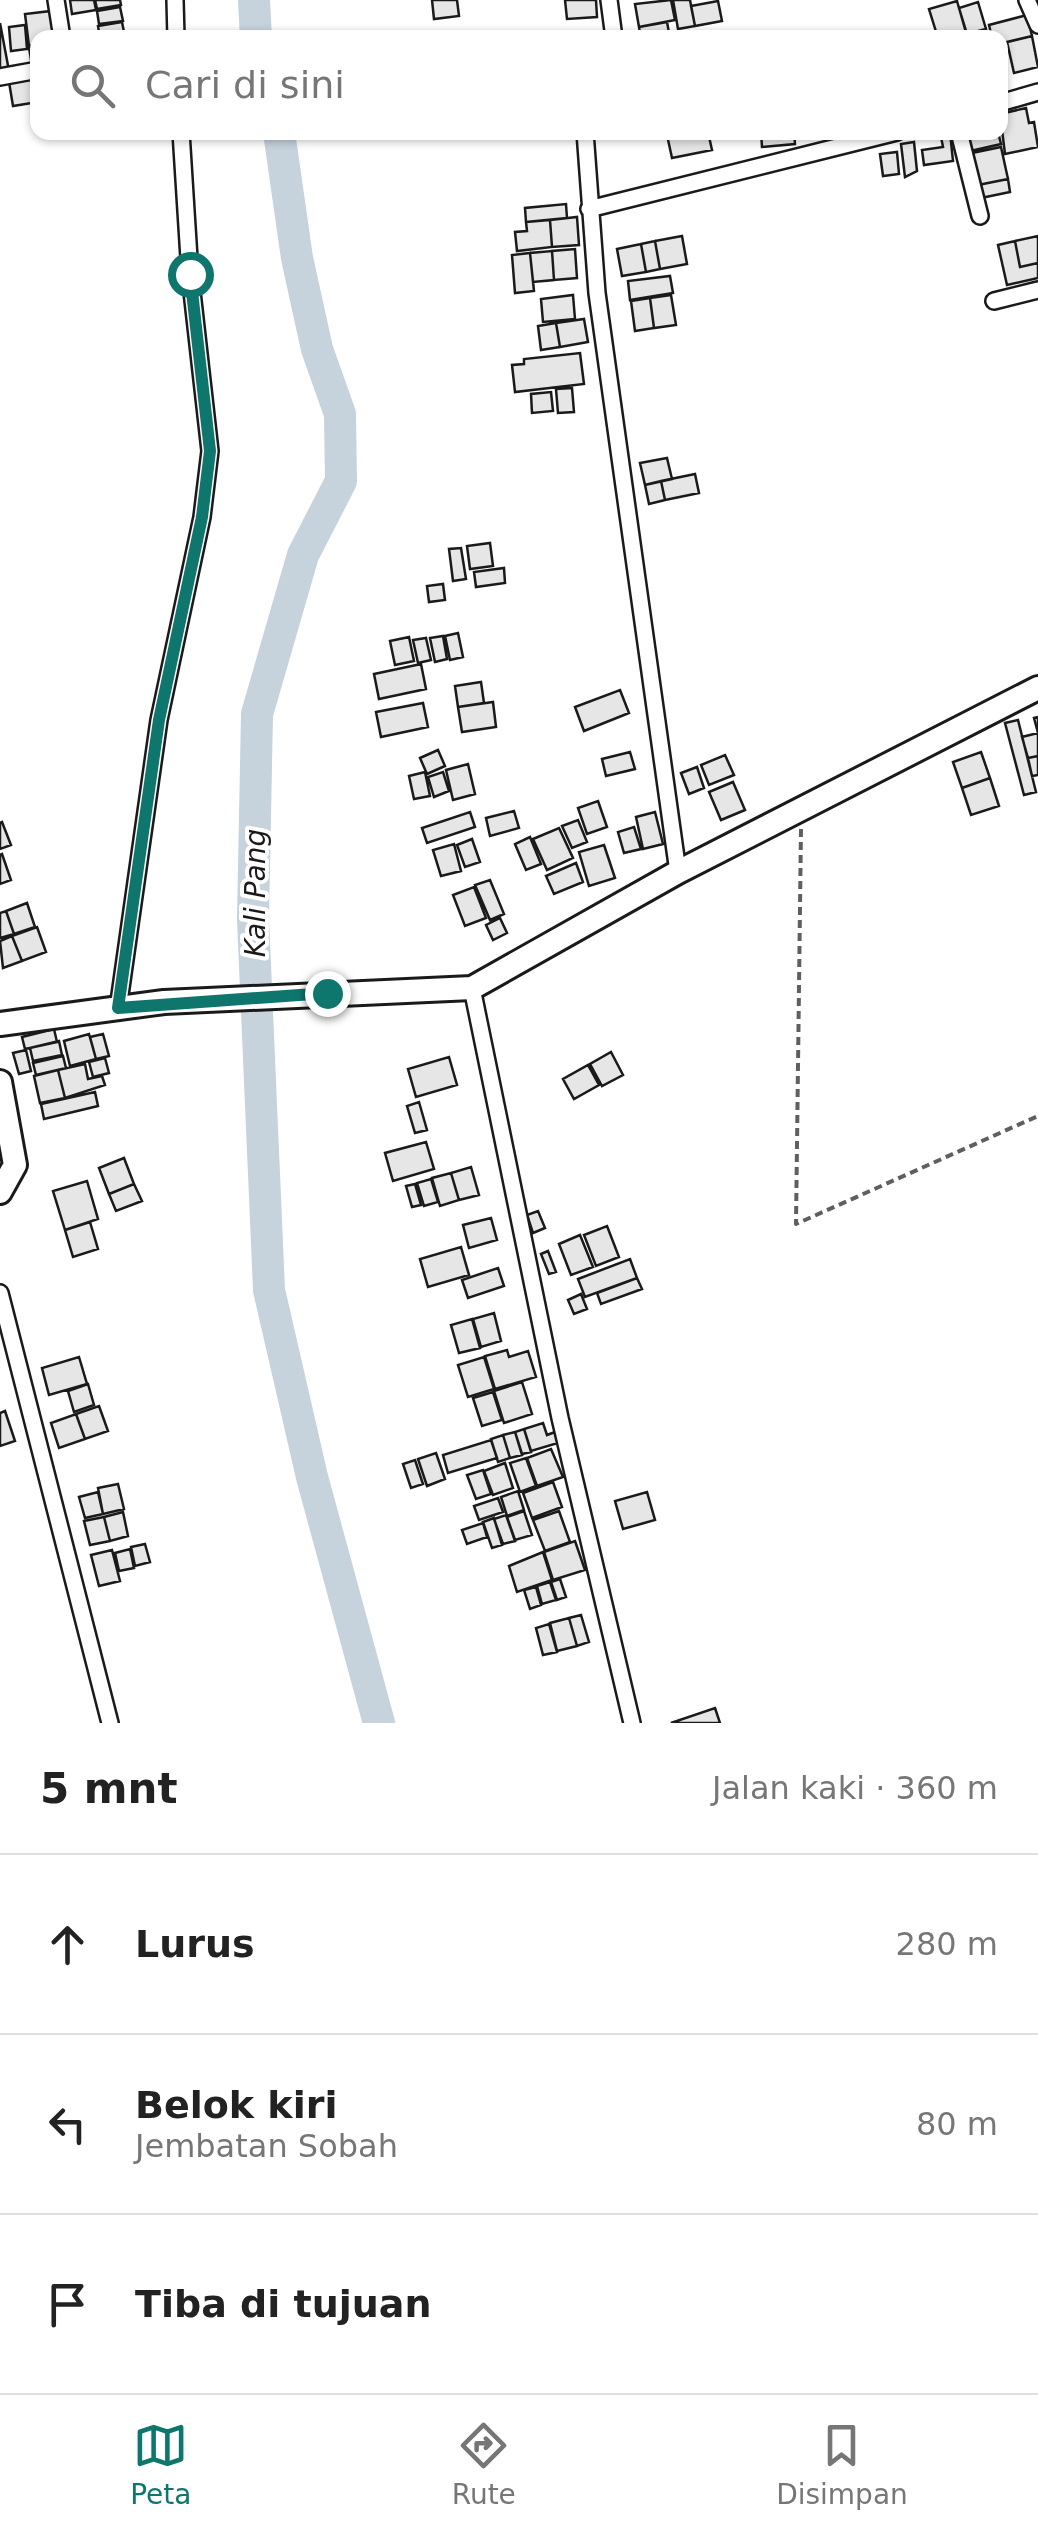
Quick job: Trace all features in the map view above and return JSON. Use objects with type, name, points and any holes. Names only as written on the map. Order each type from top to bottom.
[{"type":"street","points":[[56,0],[61,30]]},
{"type":"street","points":[[174,0],[176,30]]},
{"type":"street","points":[[609,0],[613,30]]},
{"type":"street","points":[[1027,0],[1038,25]]},
{"type":"street","points":[[0,77],[30,71]]},
{"type":"street","points":[[1008,101],[1038,92]]},
{"type":"street","points":[[118,1008],[159,720],[202,517],[210,451],[190,274],[182,140]]},
{"type":"street","points":[[585,140],[597,294],[641,596],[653,716],[678,872]]},
{"type":"street","points":[[589,209],[865,140]]},
{"type":"street","points":[[962,140],[980,216]]},
{"type":"street","points":[[994,301],[1038,290]]},
{"type":"street","points":[[0,1024],[164,1002],[472,988],[678,872],[1038,688]]},
{"type":"street","points":[[472,988],[560,1418],[632,1723]]},
{"type":"street","points":[[0,1082],[15,1165],[0,1192]]},
{"type":"street","points":[[0,1292],[110,1723]]},
{"type":"path","points":[[801,808],[796,1224],[1038,1116]]},
{"type":"building","points":[[70,0],[94,0],[96,10],[72,14]]},
{"type":"building","points":[[95,0],[120,0],[121,5],[97,9]]},
{"type":"building","points":[[432,0],[457,0],[459,16],[434,19]]},
{"type":"building","points":[[565,0],[596,0],[597,17],[567,19]]},
{"type":"building","points":[[671,0],[675,20],[639,27],[635,4]]},
{"type":"building","points":[[673,0],[690,0],[695,26],[678,29]]},
{"type":"building","points":[[718,1],[722,21],[695,26],[691,6]]},
{"type":"building","points":[[957,1],[965,30],[936,30],[929,9]]},
{"type":"building","points":[[978,2],[986,29],[966,30],[959,8]]},
{"type":"building","points":[[120,7],[123,21],[99,24],[97,11]]},
{"type":"building","points":[[51,11],[53,30],[30,30],[29,46],[25,14]]},
{"type":"building","points":[[1027,15],[1032,36],[1008,42],[1008,30],[990,30],[989,25]]},
{"type":"building","points":[[122,22],[124,30],[99,30],[98,26]]},
{"type":"building","points":[[667,22],[668,30],[640,30],[639,27]]},
{"type":"building","points":[[0,23],[9,71],[0,72]]},
{"type":"building","points":[[25,25],[27,49],[11,51],[9,27]]},
{"type":"building","points":[[1032,36],[1038,67],[1014,73],[1008,42]]},
{"type":"building","points":[[30,78],[30,103],[13,106],[9,82]]},
{"type":"building","points":[[1026,108],[1029,123],[1034,122],[1038,147],[1005,154],[1008,112]]},
{"type":"building","points":[[668,140],[710,140],[712,150],[672,158]]},
{"type":"building","points":[[762,140],[795,140],[795,144],[762,147]]},
{"type":"building","points":[[942,140],[951,140],[953,161],[924,165],[922,150],[943,147]]},
{"type":"building","points":[[964,140],[1000,140],[1001,144],[966,152]]},
{"type":"building","points":[[914,142],[917,171],[905,177],[901,144]]},
{"type":"building","points":[[1001,147],[1008,179],[978,185],[972,153]]},
{"type":"building","points":[[897,152],[899,174],[883,176],[880,154]]},
{"type":"building","points":[[1008,179],[1010,192],[981,198],[978,185]]},
{"type":"building","points":[[566,204],[567,218],[526,222],[525,208]]},
{"type":"building","points":[[577,217],[579,245],[552,247],[550,220]]},
{"type":"building","points":[[550,220],[552,247],[517,251],[515,232],[527,231],[526,222]]},
{"type":"building","points":[[682,236],[687,264],[660,269],[655,241]]},
{"type":"building","points":[[1038,236],[1038,263],[1020,267],[1015,241]]},
{"type":"building","points":[[655,241],[660,269],[646,272],[641,244]]},
{"type":"building","points":[[1015,241],[1020,267],[1038,263],[1038,278],[1007,285],[998,245]]},
{"type":"building","points":[[641,244],[646,272],[622,276],[617,249]]},
{"type":"building","points":[[575,249],[577,278],[554,280],[552,251]]},
{"type":"building","points":[[552,251],[554,280],[533,282],[530,253]]},
{"type":"building","points":[[530,253],[534,291],[515,293],[512,255]]},
{"type":"building","points":[[670,276],[673,293],[630,300],[628,281]]},
{"type":"building","points":[[573,295],[575,319],[543,322],[541,299]]},
{"type":"building","points":[[671,295],[676,325],[654,328],[650,298]]},
{"type":"building","points":[[650,298],[654,328],[635,331],[631,301]]},
{"type":"building","points":[[584,319],[588,342],[560,347],[556,323]]},
{"type":"building","points":[[556,323],[560,347],[541,350],[538,326]]},
{"type":"building","points":[[580,353],[584,384],[515,392],[512,365],[524,364],[524,359]]},
{"type":"building","points":[[572,388],[574,412],[558,413],[556,389]]},
{"type":"building","points":[[551,392],[553,411],[532,413],[531,394]]},
{"type":"building","points":[[667,458],[672,479],[645,485],[640,463]]},
{"type":"building","points":[[695,474],[699,493],[665,500],[661,481]]},
{"type":"building","points":[[661,481],[665,500],[649,504],[645,485]]},
{"type":"building","points":[[490,543],[493,566],[470,569],[467,546]]},
{"type":"building","points":[[461,548],[466,579],[453,581],[449,549]]},
{"type":"building","points":[[504,568],[505,583],[476,587],[474,572]]},
{"type":"building","points":[[443,584],[445,600],[429,602],[427,586]]},
{"type":"building","points":[[458,633],[463,657],[450,660],[445,636]]},
{"type":"building","points":[[443,636],[447,659],[435,662],[430,638]]},
{"type":"building","points":[[409,637],[414,661],[395,665],[390,641]]},
{"type":"building","points":[[426,638],[431,660],[418,663],[413,640]]},
{"type":"building","points":[[421,664],[426,689],[379,699],[374,674]]},
{"type":"building","points":[[481,682],[484,703],[458,707],[455,686]]},
{"type":"building","points":[[620,690],[629,713],[584,731],[575,707]]},
{"type":"building","points":[[493,702],[496,727],[462,732],[458,707]]},
{"type":"building","points":[[423,703],[428,727],[381,737],[376,712]]},
{"type":"building","points":[[1018,720],[1036,792],[1024,795],[1005,723]]},
{"type":"building","points":[[1038,733],[1038,756],[1028,758],[1022,737]]},
{"type":"building","points":[[438,750],[445,766],[427,774],[420,758]]},
{"type":"building","points":[[630,752],[635,769],[606,776],[602,759]]},
{"type":"building","points":[[981,752],[990,778],[962,788],[953,762]]},
{"type":"building","points":[[725,755],[734,775],[709,785],[701,765]]},
{"type":"building","points":[[1038,756],[1038,775],[1032,776],[1028,758]]},
{"type":"building","points":[[468,764],[475,794],[453,800],[446,770]]},
{"type":"building","points":[[697,767],[704,788],[689,794],[681,773]]},
{"type":"building","points":[[425,772],[430,796],[414,799],[409,776]]},
{"type":"building","points":[[443,772],[449,791],[434,797],[428,777]]},
{"type":"building","points":[[990,778],[999,806],[971,815],[962,788]]},
{"type":"building","points":[[733,782],[745,810],[721,820],[709,792]]},
{"type":"building","points":[[598,801],[607,827],[587,834],[578,808]]},
{"type":"building","points":[[514,811],[519,828],[490,836],[486,818]]},
{"type":"building","points":[[470,812],[475,827],[427,843],[422,828]]},
{"type":"building","points":[[655,812],[663,844],[643,849],[636,817]]},
{"type":"building","points":[[578,820],[587,842],[572,848],[562,826]]},
{"type":"building","points":[[0,823],[11,845],[0,849]]},
{"type":"building","points":[[634,827],[641,849],[624,853],[618,832]]},
{"type":"building","points":[[559,828],[573,858],[547,870],[533,839]]},
{"type":"building","points":[[530,837],[541,864],[526,870],[515,844]]},
{"type":"building","points":[[472,839],[480,862],[465,867],[457,845]]},
{"type":"building","points":[[454,844],[461,871],[441,876],[433,850]]},
{"type":"building","points":[[604,845],[615,878],[589,886],[579,852]]},
{"type":"building","points":[[0,855],[11,880],[0,884]]},
{"type":"building","points":[[576,863],[583,882],[554,894],[546,876]]},
{"type":"building","points":[[490,880],[504,914],[490,920],[475,885]]},
{"type":"building","points":[[474,887],[486,918],[465,926],[453,895]]},
{"type":"building","points":[[27,903],[35,927],[14,934],[6,911]]},
{"type":"building","points":[[6,911],[14,934],[0,938],[0,913]]},
{"type":"building","points":[[500,918],[507,933],[493,940],[486,925]]},
{"type":"building","points":[[37,927],[46,952],[22,961],[12,936]]},
{"type":"building","points":[[12,936],[22,961],[3,968],[0,941]]},
{"type":"building","points":[[54,1029],[57,1042],[25,1049],[22,1037]]},
{"type":"building","points":[[89,1034],[96,1059],[70,1066],[64,1041]]},
{"type":"building","points":[[103,1034],[109,1056],[96,1059],[90,1037]]},
{"type":"building","points":[[59,1041],[62,1055],[33,1061],[30,1048]]},
{"type":"building","points":[[26,1050],[31,1071],[19,1074],[13,1053]]},
{"type":"building","points":[[611,1052],[623,1075],[602,1086],[590,1064]]},
{"type":"building","points":[[63,1056],[66,1068],[36,1075],[33,1063]]},
{"type":"building","points":[[449,1057],[457,1085],[416,1097],[408,1069]]},
{"type":"building","points":[[105,1058],[109,1073],[93,1077],[89,1062]]},
{"type":"building","points":[[85,1064],[88,1079],[102,1076],[105,1085],[65,1098],[58,1070]]},
{"type":"building","points":[[588,1065],[599,1085],[574,1099],[563,1079]]},
{"type":"building","points":[[58,1070],[65,1098],[40,1103],[34,1076]]},
{"type":"building","points":[[95,1092],[98,1106],[44,1119],[41,1104]]},
{"type":"building","points":[[419,1102],[427,1130],[415,1133],[407,1106]]},
{"type":"building","points":[[426,1142],[434,1169],[393,1181],[385,1153]]},
{"type":"building","points":[[124,1158],[134,1184],[109,1194],[99,1168]]},
{"type":"building","points":[[471,1167],[479,1195],[459,1200],[451,1173]]},
{"type":"building","points":[[451,1173],[459,1200],[440,1206],[432,1178]]},
{"type":"building","points":[[431,1179],[438,1202],[424,1206],[417,1183]]},
{"type":"building","points":[[87,1181],[98,1219],[65,1230],[53,1191]]},
{"type":"building","points":[[134,1184],[142,1201],[116,1211],[109,1194]]},
{"type":"building","points":[[415,1184],[421,1205],[412,1207],[406,1186]]},
{"type":"building","points":[[538,1211],[545,1228],[533,1233],[527,1215]]},
{"type":"building","points":[[491,1218],[497,1240],[469,1248],[463,1225]]},
{"type":"building","points":[[90,1222],[98,1249],[73,1257],[65,1230]]},
{"type":"building","points":[[607,1226],[619,1257],[596,1266],[584,1235]]},
{"type":"building","points":[[580,1235],[593,1267],[571,1275],[559,1244]]},
{"type":"building","points":[[461,1247],[469,1275],[428,1287],[420,1259]]},
{"type":"building","points":[[548,1251],[556,1272],[549,1274],[541,1254]]},
{"type":"building","points":[[630,1259],[637,1278],[585,1297],[578,1279]]},
{"type":"building","points":[[498,1268],[504,1286],[468,1298],[462,1280]]},
{"type":"building","points":[[637,1278],[642,1289],[601,1304],[597,1293]]},
{"type":"building","points":[[581,1294],[587,1309],[574,1314],[568,1300]]},
{"type":"building","points":[[494,1313],[501,1341],[481,1347],[473,1319]]},
{"type":"building","points":[[472,1319],[480,1348],[459,1353],[451,1325]]},
{"type":"building","points":[[507,1350],[509,1357],[528,1351],[536,1377],[495,1389],[485,1356]]},
{"type":"building","points":[[79,1357],[87,1384],[49,1395],[42,1368]]},
{"type":"building","points":[[484,1357],[494,1389],[468,1397],[458,1365]]},
{"type":"building","points":[[522,1382],[532,1414],[504,1423],[494,1391]]},
{"type":"building","points":[[88,1384],[94,1405],[74,1412],[68,1391]]},
{"type":"building","points":[[493,1392],[502,1420],[482,1426],[473,1398]]},
{"type":"building","points":[[99,1406],[108,1431],[85,1439],[76,1414]]},
{"type":"building","points":[[5,1411],[15,1441],[0,1446],[0,1413]]},
{"type":"building","points":[[76,1414],[85,1439],[59,1448],[51,1423]]},
{"type":"building","points":[[543,1423],[547,1435],[555,1432],[558,1443],[531,1451],[524,1429]]},
{"type":"building","points":[[524,1429],[531,1452],[522,1454],[515,1432]]},
{"type":"building","points":[[515,1432],[522,1455],[510,1458],[503,1435]]},
{"type":"building","points":[[503,1435],[510,1458],[498,1462],[491,1439]]},
{"type":"building","points":[[491,1440],[497,1458],[448,1473],[443,1455]]},
{"type":"building","points":[[551,1449],[563,1477],[537,1486],[527,1458]]},
{"type":"building","points":[[436,1453],[445,1479],[427,1486],[418,1459]]},
{"type":"building","points":[[526,1458],[536,1486],[520,1492],[510,1463]]},
{"type":"building","points":[[415,1460],[423,1484],[411,1488],[403,1464]]},
{"type":"building","points":[[505,1463],[513,1488],[493,1495],[484,1471]]},
{"type":"building","points":[[483,1470],[491,1494],[476,1499],[467,1475]]},
{"type":"building","points":[[553,1482],[562,1507],[532,1518],[523,1493]]},
{"type":"building","points":[[118,1484],[124,1509],[103,1514],[98,1488]]},
{"type":"building","points":[[518,1491],[524,1510],[507,1516],[501,1497]]},
{"type":"building","points":[[98,1492],[103,1514],[85,1518],[79,1497]]},
{"type":"building","points":[[647,1492],[655,1520],[623,1529],[615,1501]]},
{"type":"building","points":[[498,1498],[503,1512],[479,1520],[474,1506]]},
{"type":"building","points":[[524,1511],[532,1535],[515,1540],[507,1517]]},
{"type":"building","points":[[559,1511],[570,1542],[545,1551],[533,1520]]},
{"type":"building","points":[[123,1512],[128,1536],[110,1541],[104,1517]]},
{"type":"building","points":[[506,1515],[515,1541],[503,1544],[494,1519]]},
{"type":"building","points":[[104,1517],[110,1541],[90,1545],[84,1521]]},
{"type":"building","points":[[494,1518],[502,1545],[492,1548],[483,1522]]},
{"type":"building","points":[[483,1523],[487,1537],[467,1544],[462,1530]]},
{"type":"building","points":[[575,1541],[585,1570],[553,1580],[544,1552]]},
{"type":"building","points":[[145,1544],[150,1562],[135,1566],[131,1547]]},
{"type":"building","points":[[130,1549],[134,1568],[119,1571],[115,1553]]},
{"type":"building","points":[[112,1550],[120,1581],[99,1586],[91,1555]]},
{"type":"building","points":[[543,1552],[552,1580],[517,1592],[509,1566]]},
{"type":"building","points":[[560,1579],[566,1597],[557,1600],[551,1582]]},
{"type":"building","points":[[550,1582],[556,1600],[542,1604],[537,1586]]},
{"type":"building","points":[[536,1587],[541,1605],[530,1609],[524,1590]]},
{"type":"building","points":[[581,1615],[589,1642],[577,1646],[569,1618]]},
{"type":"building","points":[[569,1618],[577,1646],[557,1651],[550,1623]]},
{"type":"building","points":[[549,1624],[557,1652],[543,1655],[536,1628]]},
{"type":"building","points":[[715,1708],[720,1723],[671,1723]]},
{"type":"waterway","name":"Kali Pang","points":[[254,0],[256,30]]},
{"type":"waterway","name":"Kali Pang","points":[[280,140],[297,258],[317,349],[340,414],[341,481],[303,555],[257,714],[253,919],[269,1290],[312,1477],[379,1723]]},
{"type":"route","points":[[190,274],[210,451],[202,517],[159,720],[118,1008],[327,993]]}]
